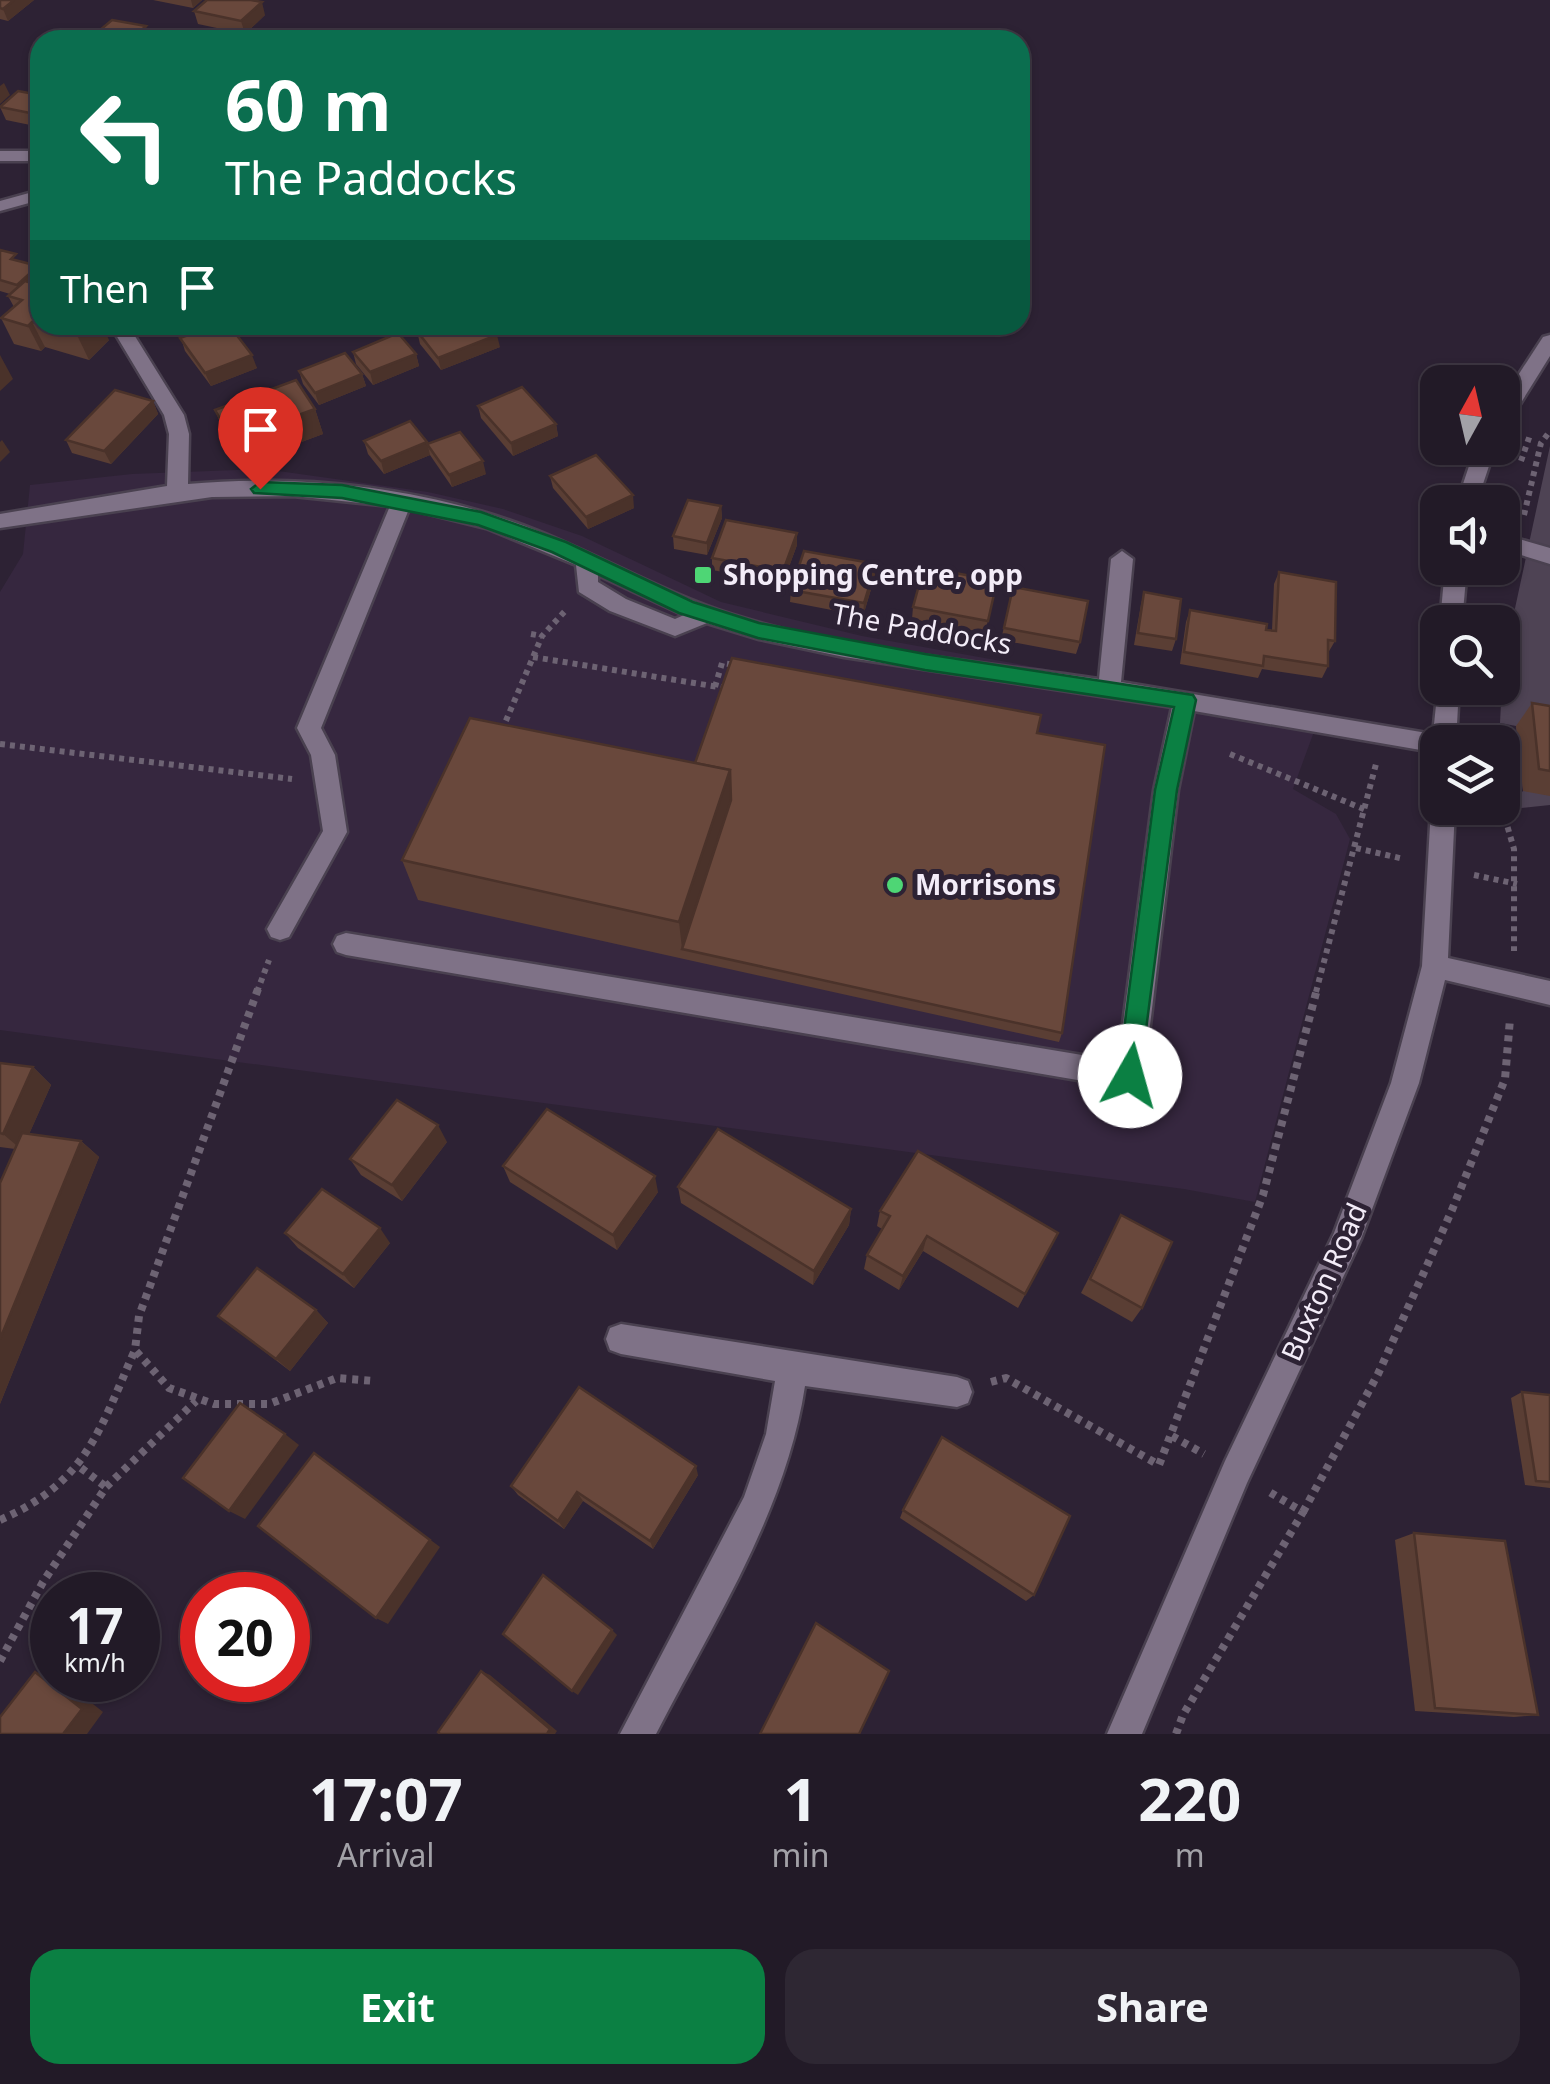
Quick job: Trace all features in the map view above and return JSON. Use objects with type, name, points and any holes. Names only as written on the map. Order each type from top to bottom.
[{"type":"street","points":[[0,156],[30,156]]},
{"type":"street","points":[[0,206],[30,196]]},
{"type":"street","points":[[125,335],[174,415],[179,434],[178,492]]},
{"type":"street","points":[[1520,389],[1550,341]]},
{"type":"street","name":"The Paddocks","points":[[0,520],[178,492],[326,491],[403,501],[498,524],[707,614],[758,630],[925,662],[1420,740]]},
{"type":"street","points":[[280,929],[335,832],[324,755],[308,728],[338,648],[403,501]]},
{"type":"street","points":[[1520,546],[1550,556]]},
{"type":"street","points":[[1110,689],[1122,559]]},
{"type":"street","points":[[587,562],[587,586],[618,605],[675,628],[707,614]]},
{"type":"street","points":[[346,944],[1130,1076],[1166,790],[1186,700]]},
{"type":"street","name":"Buxton Road","points":[[1124,1734],[1236,1472],[1346,1239],[1404,1083],[1434,966],[1443,825]]},
{"type":"street","points":[[1434,966],[1550,993]]},
{"type":"street","points":[[621,1339],[956,1392]]},
{"type":"street","points":[[637,1734],[758,1506],[782,1434],[792,1368]]},
{"type":"path","points":[[1520,511],[1541,443],[1550,431]]},
{"type":"path","points":[[1520,465],[1531,432]]},
{"type":"path","points":[[490,728],[502,730],[542,636],[587,586]]},
{"type":"path","points":[[531,634],[542,636]]},
{"type":"path","points":[[533,657],[726,688]]},
{"type":"path","points":[[956,1392],[1006,1378],[1159,1466],[1263,1195],[1366,810],[1382,734]]},
{"type":"path","points":[[0,744],[327,783]]},
{"type":"path","points":[[1230,754],[1366,810]]},
{"type":"path","points":[[1176,1734],[1183,1715],[1303,1512],[1378,1374],[1452,1210],[1505,1079],[1517,884],[1507,825]]},
{"type":"path","points":[[0,1520],[33,1508],[81,1468],[134,1350],[139,1316],[280,929]]},
{"type":"path","points":[[134,1350],[168,1388],[196,1400],[270,1404],[338,1378],[375,1381]]},
{"type":"path","points":[[0,1661],[43,1582],[106,1487],[196,1400]]},
{"type":"path","points":[[81,1468],[106,1487]]},
{"type":"path","points":[[1236,1472],[1303,1512]]},
{"type":"shaded area","points":[[1550,446],[1550,805],[1520,808],[1520,725],[1500,723],[1501,705],[1520,705],[1520,605],[1516,605]]},
{"type":"shaded area","points":[[264,469],[428,492],[503,509],[582,536],[721,602],[862,636],[1319,718],[1293,789],[1336,814],[1350,839],[1255,1202],[1184,1189],[0,1030],[0,592],[23,554],[30,485],[132,474]]},
{"type":"building","points":[[0,0],[14,0],[3,9]]},
{"type":"building","points":[[207,0],[262,2],[241,21],[194,11]]},
{"type":"building","points":[[112,20],[146,26],[142,30],[100,30]]},
{"type":"building","points":[[18,91],[30,93],[30,113],[0,107]]},
{"type":"building","points":[[0,250],[16,254],[11,259],[30,264],[30,273],[17,285],[0,280]]},
{"type":"building","points":[[25,281],[30,282],[28,326],[1,318],[22,300],[8,296]]},
{"type":"building","points":[[237,335],[252,355],[205,373],[180,338]]},
{"type":"building","points":[[400,335],[416,354],[370,372],[353,352]]},
{"type":"building","points":[[420,335],[497,335],[438,358]]},
{"type":"building","points":[[345,353],[362,374],[315,393],[299,371]]},
{"type":"building","points":[[296,380],[315,409],[279,422],[276,417],[229,434],[215,410]]},
{"type":"building","points":[[522,387],[556,424],[511,443],[478,406]]},
{"type":"building","points":[[115,390],[153,401],[104,451],[66,440]]},
{"type":"building","points":[[410,421],[427,442],[381,461],[364,441]]},
{"type":"building","points":[[460,432],[483,461],[449,475],[427,444]]},
{"type":"building","points":[[596,455],[633,495],[586,517],[550,476]]},
{"type":"building","points":[[688,500],[721,506],[707,543],[673,536]]},
{"type":"building","points":[[726,520],[797,533],[783,571],[712,558]]},
{"type":"building","points":[[804,551],[876,564],[864,603],[791,590]]},
{"type":"building","points":[[924,567],[997,581],[988,621],[913,607]]},
{"type":"building","points":[[1279,572],[1336,582],[1335,641],[1328,640],[1328,666],[1264,656],[1263,666],[1184,652],[1190,610],[1267,624],[1266,630],[1276,631]]},
{"type":"building","points":[[1013,587],[1088,601],[1080,642],[1004,628]]},
{"type":"building","points":[[1144,592],[1181,599],[1176,639],[1138,633]]},
{"type":"building","name":"Morrisons","points":[[732,658],[1041,715],[1037,733],[1105,745],[1062,1033],[682,949],[731,800],[730,770],[695,763]]},
{"type":"building","points":[[1532,703],[1550,706],[1550,771],[1539,769]]},
{"type":"building","points":[[470,718],[730,770],[679,922],[402,860]]},
{"type":"building","points":[[0,1063],[33,1067],[3,1134],[0,1133]]},
{"type":"building","points":[[397,1100],[438,1125],[392,1185],[350,1159]]},
{"type":"building","points":[[547,1109],[655,1176],[613,1235],[503,1166]]},
{"type":"building","points":[[718,1129],[851,1209],[814,1271],[678,1187]]},
{"type":"building","points":[[22,1133],[81,1141],[0,1339],[0,1183]]},
{"type":"building","points":[[918,1151],[1058,1233],[1025,1294],[927,1236],[903,1276],[867,1255],[890,1216],[880,1211]]},
{"type":"building","points":[[322,1189],[380,1228],[343,1274],[285,1233]]},
{"type":"building","points":[[1121,1215],[1172,1242],[1142,1308],[1090,1279]]},
{"type":"building","points":[[257,1268],[316,1310],[276,1359],[218,1316]]},
{"type":"building","points":[[579,1387],[696,1466],[650,1541],[577,1492],[558,1521],[511,1486]]},
{"type":"building","points":[[1522,1392],[1550,1395],[1550,1482],[1536,1481]]},
{"type":"building","points":[[240,1403],[285,1434],[229,1511],[183,1478]]},
{"type":"building","points":[[942,1437],[1070,1516],[1034,1595],[903,1510]]},
{"type":"building","points":[[314,1453],[430,1540],[376,1618],[258,1526]]},
{"type":"building","points":[[1414,1533],[1505,1541],[1538,1715],[1435,1708]]},
{"type":"building","points":[[543,1575],[612,1630],[572,1691],[503,1634]]},
{"type":"building","points":[[816,1623],[889,1671],[859,1734],[760,1734]]},
{"type":"building","points":[[481,1671],[550,1729],[547,1734],[440,1734]]},
{"type":"building","points":[[30,1678],[30,1702],[73,1702],[82,1709],[63,1734],[0,1734],[0,1717]]},
{"type":"place","name":"Shopping Centre, opp","points":[[703,575]]},
{"type":"place","name":"Morrisons","points":[[895,885]]},
{"type":"route","points":[[260,489],[342,492],[481,519],[559,547],[686,607],[758,630],[925,662],[1186,700],[1166,790],[1130,1076]]}]
